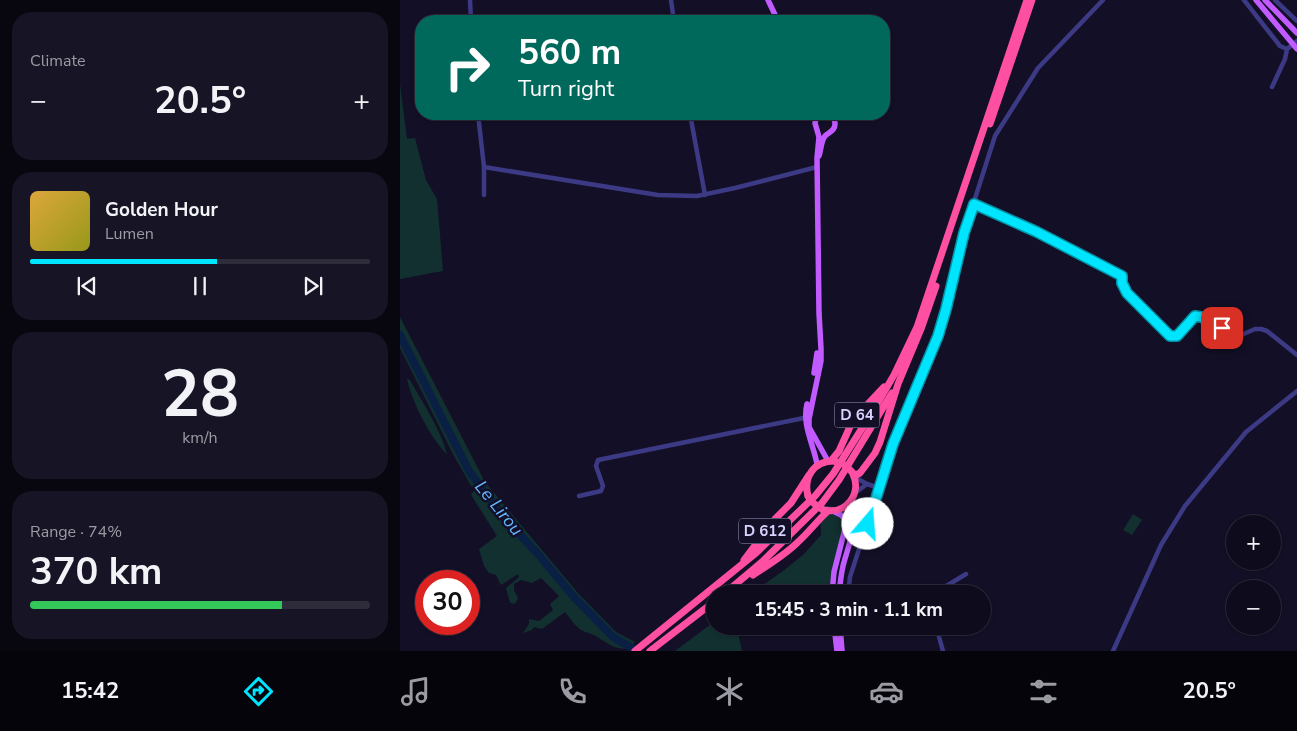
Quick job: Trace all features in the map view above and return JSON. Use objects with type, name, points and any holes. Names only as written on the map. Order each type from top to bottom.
[{"type":"highway","name":"D 64","points":[[831,461],[839,451],[853,420],[894,375],[917,327],[1027,0]]},
{"type":"highway","name":"D 64","points":[[854,476],[860,474],[875,453],[880,442],[898,384],[921,329],[1032,0]]},
{"type":"highway","points":[[719,585],[791,520],[833,474],[894,375]]},
{"type":"highway","points":[[735,585],[822,503],[839,480],[898,384]]},
{"type":"highway","points":[[831,461],[845,465],[854,476],[855,493],[849,503],[839,510],[828,510],[817,506],[808,496],[806,489],[810,472],[817,465],[831,461]]},
{"type":"highway","name":"D 612","points":[[719,585],[740,565],[775,519],[791,503],[810,472]]},
{"type":"highway","name":"D 612","points":[[736,585],[798,543],[828,510]]},
{"type":"highway","name":"D 612","points":[[635,651],[706,595]]},
{"type":"highway","points":[[650,651],[706,608]]},
{"type":"main road","points":[[768,0],[775,15]]},
{"type":"main road","points":[[1256,0],[1296,45]]},
{"type":"main road","points":[[1265,0],[1297,33]]},
{"type":"main road","points":[[810,472],[817,464],[807,419],[821,361],[817,166],[819,137],[816,120]]},
{"type":"main road","points":[[817,166],[823,140],[833,130],[835,124],[834,120]]},
{"type":"main road","points":[[816,128],[820,133],[828,134]]},
{"type":"main road","points":[[807,419],[809,426],[831,461]]},
{"type":"main road","points":[[840,585],[854,524],[853,511],[849,503]]},
{"type":"main road","points":[[828,510],[841,515],[847,521],[834,572],[833,585]]},
{"type":"main road","points":[[835,635],[837,651]]},
{"type":"main road","points":[[841,635],[842,651]]},
{"type":"street","points":[[469,0],[470,15]]},
{"type":"street","points":[[671,0],[673,15]]},
{"type":"street","points":[[849,585],[893,444],[938,336],[964,233],[995,136],[1038,68],[1103,0]]},
{"type":"street","points":[[1244,0],[1280,46],[1287,49],[1296,45]]},
{"type":"street","points":[[1275,0],[1297,21]]},
{"type":"street","points":[[1272,87],[1285,59],[1287,49]]},
{"type":"street","points":[[479,120],[484,168],[484,195]]},
{"type":"street","points":[[691,120],[705,195]]},
{"type":"street","points":[[484,168],[658,195],[705,195],[817,166]]},
{"type":"street","points":[[974,204],[1037,232],[1122,276],[1122,283],[1127,293],[1170,336],[1177,336],[1195,316],[1201,317],[1239,336],[1255,329],[1267,331],[1297,355]]},
{"type":"street","points":[[1113,651],[1161,545],[1185,506],[1246,432],[1297,391]]},
{"type":"street","points":[[578,496],[601,491],[603,486],[596,466],[598,460],[807,419]]},
{"type":"street","points":[[854,476],[867,484],[879,488]]},
{"type":"street","points":[[855,493],[867,484]]},
{"type":"street","points":[[948,585],[966,574]]},
{"type":"street","points":[[939,635],[943,651]]},
{"type":"green space","points":[[400,84],[407,139],[415,138],[426,180],[437,199],[443,271],[400,279]]},
{"type":"green space","points":[[400,317],[485,482],[578,593],[616,632],[635,642],[631,646],[592,614],[506,516],[476,477],[467,464],[400,331]]},
{"type":"green space","points":[[400,337],[465,466],[479,487],[505,520],[576,601],[612,637],[630,648],[621,649],[581,630],[565,612],[542,629],[534,627],[532,630],[523,633],[529,624],[529,619],[539,621],[553,610],[550,604],[559,596],[541,578],[532,583],[521,580],[514,584],[514,590],[518,598],[515,604],[510,603],[506,588],[519,577],[518,574],[501,585],[496,575],[489,573],[484,566],[479,549],[497,536],[471,494],[474,491],[453,454],[400,348]]},
{"type":"green space","points":[[408,379],[436,427],[447,455],[423,420],[410,390]]},
{"type":"green space","points":[[835,507],[840,510],[845,522],[833,585],[763,585],[803,555],[821,535],[820,508]]},
{"type":"green space","points":[[1133,514],[1142,520],[1132,535],[1123,530]]},
{"type":"green space","points":[[706,628],[706,635],[738,635],[742,651],[675,651]]},
{"type":"waterway","name":"Le Lirou","points":[[400,335],[469,471],[505,519],[538,554],[573,596],[613,637],[637,651]]},
{"type":"route","points":[[868,524],[893,444],[938,336],[964,233],[974,204],[1037,232],[1122,276],[1122,283],[1127,293],[1170,336],[1177,336],[1195,316],[1201,317],[1222,328]]}]
